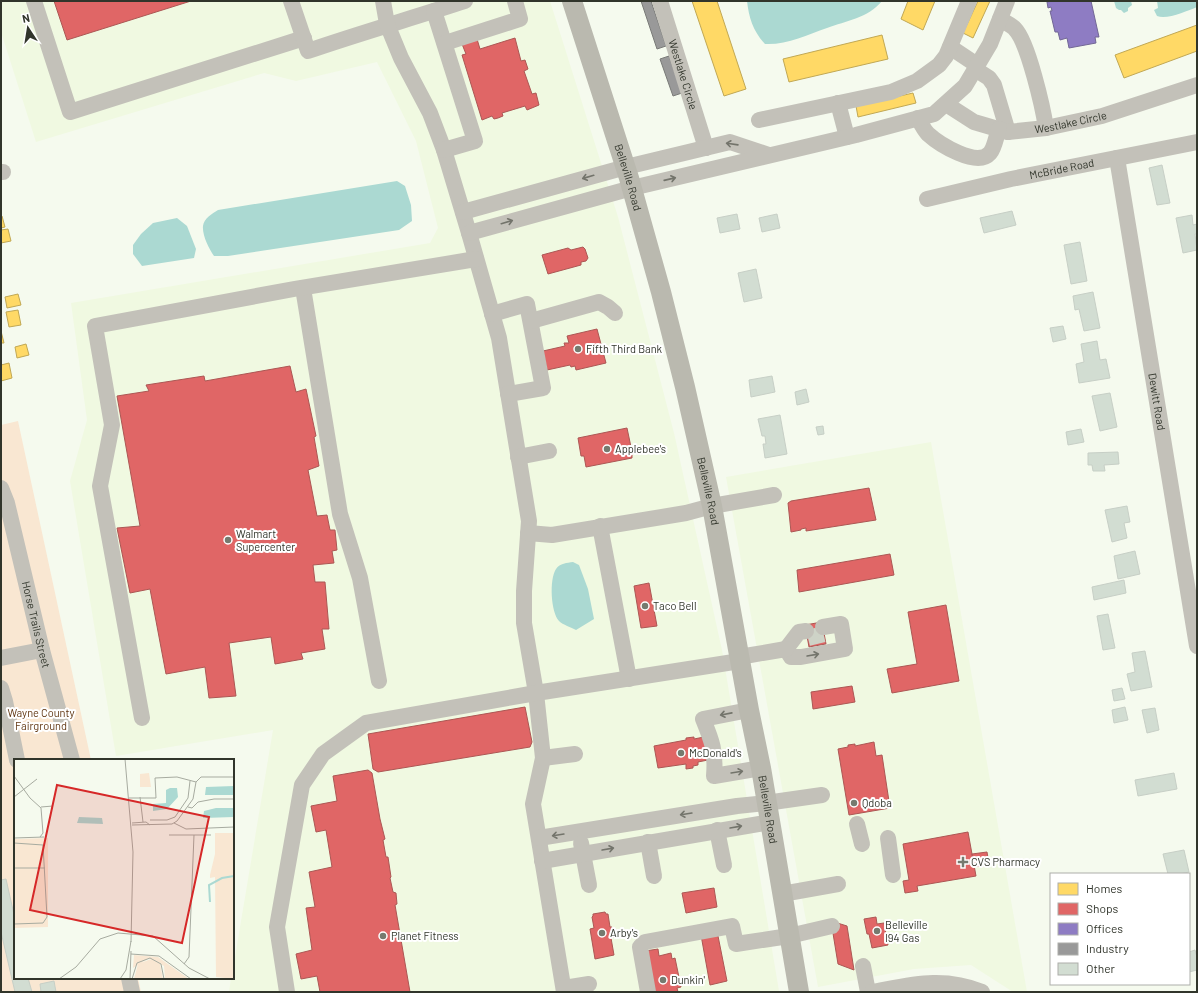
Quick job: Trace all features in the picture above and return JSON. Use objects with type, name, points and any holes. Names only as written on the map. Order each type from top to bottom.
[{"type":"main road","name":"Belleville Road","points":[[572,1],[626,167],[661,292],[685,387],[712,506],[761,768],[799,992]]},
{"type":"street","points":[[34,1],[70,112],[304,38]]},
{"type":"street","points":[[291,1],[308,50],[387,24],[401,22],[465,1]]},
{"type":"street","points":[[383,1],[387,24],[401,58],[430,113],[444,150],[499,338],[529,521],[524,591],[524,623],[536,693],[543,758],[533,804],[564,990],[589,984]]},
{"type":"street","points":[[445,43],[520,19],[515,1]]},
{"type":"street","name":"Westlake Circle","points":[[660,1],[706,148]]},
{"type":"street","points":[[759,120],[890,92],[917,82],[939,65],[946,56],[969,1]]},
{"type":"street","points":[[469,233],[632,188],[847,137],[934,114],[965,86],[990,44],[1007,1]]},
{"type":"street","points":[[434,11],[475,141],[444,150]]},
{"type":"street","points":[[1000,19],[1016,28],[1024,43],[1042,106],[1046,128]]},
{"type":"street","points":[[918,118],[928,134],[968,157],[984,157],[990,153],[1003,131],[994,85],[989,78],[950,47]]},
{"type":"street","name":"Westlake Circle","points":[[946,104],[974,122],[1003,131],[1046,128],[1102,116],[1197,85]]},
{"type":"street","points":[[838,103],[847,137]]},
{"type":"street","points":[[463,212],[626,167],[730,142],[769,155]]},
{"type":"street","name":"McBride Road","points":[[927,199],[1011,179],[1197,142]]},
{"type":"street","name":"Dewitt Road","points":[[1117,158],[1197,646]]},
{"type":"street","points":[[142,718],[100,486],[112,425],[95,326],[303,288],[476,259]]},
{"type":"street","points":[[303,288],[340,514],[360,578],[379,681]]},
{"type":"street","points":[[531,321],[598,302],[608,307],[615,313]]},
{"type":"street","points":[[492,314],[527,304],[531,321],[543,388],[508,394]]},
{"type":"street","points":[[518,457],[549,451]]},
{"type":"street","name":"Horse Trails Street","points":[[1,488],[8,503],[42,650],[72,759]]},
{"type":"street","points":[[528,533],[552,535],[686,513],[712,506],[774,495]]},
{"type":"street","points":[[600,526],[629,678]]},
{"type":"street","points":[[287,992],[277,927],[302,785],[324,754],[366,723],[740,659],[799,639],[791,657],[801,657],[845,649],[841,624],[824,631]]},
{"type":"street","points":[[1,658],[42,650]]},
{"type":"street","points":[[1,688],[17,759]]},
{"type":"street","points":[[749,710],[703,719],[713,745],[715,759],[714,776],[761,768]]},
{"type":"street","points":[[543,758],[575,754]]},
{"type":"street","points":[[542,861],[718,830],[822,795]]},
{"type":"street","points":[[538,838],[737,806],[768,812]]},
{"type":"street","points":[[637,822],[645,843],[654,876]]},
{"type":"street","points":[[856,824],[862,844]]},
{"type":"street","points":[[718,830],[724,865]]},
{"type":"street","points":[[579,832],[589,884]]},
{"type":"street","points":[[888,838],[893,875]]},
{"type":"street","points":[[782,894],[838,884]]},
{"type":"street","points":[[648,992],[640,947],[645,942],[732,926],[736,944],[789,936],[832,926]]},
{"type":"street","points":[[863,966],[868,992]]},
{"type":"street","points":[[129,979],[132,992]]},
{"type":"street","points":[[872,992],[921,983],[934,987],[964,986],[982,992]]},
{"type":"shaded area","points":[[1,1],[550,1],[618,217],[674,433],[722,650],[779,991],[229,992],[231,979],[234,979],[234,963],[273,730],[116,756],[70,481],[87,420],[71,303],[430,243],[438,228],[416,141],[377,62],[296,81],[264,73],[36,142],[1,32]]},
{"type":"shaded area","points":[[931,442],[1027,992],[1013,992],[971,965],[914,969],[818,987],[726,477]]},
{"type":"green space","name":"Wayne County Fairground","points":[[18,421],[91,759],[14,759],[14,979],[138,979],[141,992],[1,992],[1,425]]},
{"type":"water","points":[[747,1],[882,1],[870,11],[856,18],[789,41],[765,44],[757,34],[752,24]]},
{"type":"water","points":[[1114,1],[1131,1],[1132,5],[1128,8],[1128,11],[1124,13],[1116,8]]},
{"type":"water","points":[[1157,1],[1197,1],[1197,7],[1177,14],[1161,17],[1157,16],[1154,10],[1158,8]]},
{"type":"water","points":[[397,181],[405,186],[411,205],[412,221],[399,230],[228,256],[214,256],[205,238],[203,230],[204,223],[209,216],[218,210]]},
{"type":"water","points":[[177,218],[187,226],[196,249],[194,258],[142,266],[133,254],[133,245],[141,234],[153,223]]},
{"type":"water","points":[[573,562],[579,565],[588,589],[594,619],[576,630],[563,624],[556,617],[552,596],[552,580],[556,569],[562,564]]},
{"type":"building: Homes","points":[[692,1],[717,1],[746,89],[724,96]]},
{"type":"building: Homes","points":[[908,1],[935,1],[923,30],[901,19]]},
{"type":"building: Homes","points":[[978,1],[990,1],[973,38],[963,33]]},
{"type":"building: Homes","points":[[1197,25],[1197,51],[1124,78],[1115,55]]},
{"type":"building: Homes","points":[[882,35],[888,59],[789,82],[783,59]]},
{"type":"building: Homes","points":[[913,93],[916,103],[858,117],[856,106]]},
{"type":"building: Homes","points":[[1,216],[5,227],[1,228]]},
{"type":"building: Homes","points":[[8,229],[11,241],[1,243],[1,230]]},
{"type":"building: Homes","points":[[18,294],[21,305],[7,308],[5,297]]},
{"type":"building: Homes","points":[[18,310],[21,325],[9,327],[6,312]]},
{"type":"building: Homes","points":[[1,331],[4,343],[1,343]]},
{"type":"building: Homes","points":[[26,344],[29,355],[17,358],[15,347]]},
{"type":"building: Homes","points":[[9,363],[12,378],[1,381],[1,365]]},
{"type":"building: Shops","points":[[54,1],[191,1],[67,40]]},
{"type":"building: Shops","points":[[515,38],[521,61],[525,60],[528,69],[524,71],[532,94],[536,93],[539,105],[527,110],[525,106],[502,113],[503,116],[498,118],[494,119],[492,116],[482,120],[462,55],[466,54],[462,44],[477,39],[480,49]]},
{"type":"building: Shops","points":[[583,247],[588,258],[586,261],[581,262],[581,265],[548,274],[542,255],[568,248],[571,250]]},
{"type":"building: Shops","name":"Fifth Third Bank","points":[[597,329],[606,363],[576,370],[575,366],[571,367],[570,365],[547,370],[543,351],[565,346],[564,343],[569,343],[567,336]]},
{"type":"building: Shops","name":"Walmart Supercenter","points":[[290,366],[296,392],[306,389],[316,436],[314,437],[319,466],[308,470],[317,516],[327,515],[330,530],[335,530],[337,550],[332,551],[334,563],[313,565],[315,582],[325,582],[329,629],[322,629],[325,649],[301,653],[303,659],[275,664],[271,637],[229,643],[236,696],[209,698],[205,667],[166,674],[150,589],[130,593],[117,528],[140,526],[117,396],[149,391],[146,385],[204,376],[205,381]]},
{"type":"building: Shops","name":"Applebee's","points":[[627,428],[631,447],[635,447],[636,453],[632,454],[632,458],[586,467],[584,456],[581,456],[578,438]]},
{"type":"building: Shops","points":[[869,488],[876,520],[806,531],[806,528],[791,532],[788,503],[791,501]]},
{"type":"building: Shops","points":[[890,554],[894,575],[799,592],[797,570]]},
{"type":"building: Shops","name":"Taco Bell","points":[[649,583],[657,626],[641,628],[634,586]]},
{"type":"building: Shops","points":[[946,605],[959,681],[892,693],[887,669],[917,664],[908,612]]},
{"type":"building: Shops","points":[[822,622],[826,644],[809,647],[805,625]]},
{"type":"building: Shops","points":[[852,686],[855,702],[813,709],[811,692]]},
{"type":"building: Shops","points":[[525,707],[532,742],[530,747],[378,772],[373,769],[368,734]]},
{"type":"building: Shops","name":"McDonald's","points":[[694,737],[694,739],[704,737],[708,760],[698,762],[698,765],[693,766],[693,768],[686,769],[686,764],[658,768],[654,746]]},
{"type":"building: Shops","points":[[874,742],[876,756],[882,755],[890,808],[849,815],[838,749],[848,747],[848,745],[855,744],[855,746]]},
{"type":"building: Shops","points":[[368,770],[372,773],[385,839],[383,840],[386,857],[388,857],[390,878],[393,892],[396,893],[397,904],[395,905],[410,992],[320,992],[317,976],[301,979],[296,954],[312,950],[306,908],[315,907],[309,872],[332,867],[326,830],[316,832],[311,806],[337,801],[333,776]]},
{"type":"building: Shops","name":"CVS Pharmacy","points":[[968,832],[976,876],[917,886],[918,891],[905,893],[903,881],[909,880],[903,844]]},
{"type":"building: Shops","points":[[987,852],[989,864],[974,867],[972,854]]},
{"type":"building: Shops","points":[[714,888],[717,907],[686,913],[682,893]]},
{"type":"building: Shops","name":"Arby's","points":[[605,912],[608,914],[610,927],[612,927],[614,937],[611,938],[614,955],[595,959],[590,929],[594,928],[592,917],[593,914]]},
{"type":"building: Shops","points":[[876,917],[877,924],[884,923],[888,945],[872,948],[864,919]]},
{"type":"building: Shops","points":[[831,921],[847,926],[854,970],[838,964]]},
{"type":"building: Shops","points":[[717,931],[727,981],[710,985],[701,935]]},
{"type":"building: Shops","points":[[658,949],[659,956],[671,953],[672,959],[675,958],[681,987],[677,988],[678,992],[652,992],[645,951]]},
{"type":"building: Offices","points":[[1091,1],[1099,37],[1095,37],[1096,43],[1069,48],[1067,38],[1060,40],[1058,32],[1055,32],[1050,11],[1052,11],[1051,7],[1048,8],[1047,2]]},
{"type":"building: Industry","points":[[641,1],[651,1],[666,46],[657,49]]},
{"type":"building: Industry","points":[[669,56],[682,93],[673,96],[660,59]]},
{"type":"building: Other","points":[[1162,165],[1170,203],[1157,205],[1149,168]]},
{"type":"building: Other","points":[[1012,211],[1016,225],[984,233],[980,218]]},
{"type":"building: Other","points":[[737,214],[740,229],[720,233],[717,218]]},
{"type":"building: Other","points":[[777,214],[780,228],[762,232],[759,218]]},
{"type":"building: Other","points":[[1192,215],[1193,225],[1197,224],[1197,234],[1195,234],[1197,250],[1183,253],[1176,218]]},
{"type":"building: Other","points":[[1080,242],[1087,281],[1071,284],[1064,245]]},
{"type":"building: Other","points":[[756,269],[762,298],[744,302],[738,273]]},
{"type":"building: Other","points":[[1093,292],[1100,328],[1084,331],[1079,309],[1075,310],[1073,296]]},
{"type":"building: Other","points":[[1063,326],[1066,339],[1053,342],[1050,328]]},
{"type":"building: Other","points":[[1097,341],[1100,360],[1106,359],[1110,378],[1079,383],[1076,364],[1084,362],[1081,344]]},
{"type":"building: Other","points":[[772,376],[775,392],[751,397],[749,380]]},
{"type":"building: Other","points":[[806,389],[809,402],[797,405],[795,392]]},
{"type":"building: Other","points":[[1110,393],[1117,427],[1100,431],[1092,396]]},
{"type":"building: Other","points":[[780,415],[787,454],[765,458],[763,444],[766,444],[765,436],[762,436],[758,419]]},
{"type":"building: Other","points":[[823,426],[824,434],[818,435],[816,427]]},
{"type":"building: Other","points":[[1081,429],[1084,442],[1068,445],[1066,432]]},
{"type":"building: Other","points":[[1118,452],[1119,464],[1104,465],[1105,471],[1093,471],[1092,465],[1088,465],[1088,453]]},
{"type":"building: Other","points":[[1127,506],[1130,522],[1124,523],[1127,538],[1112,542],[1105,510]]},
{"type":"building: Other","points":[[1135,551],[1140,574],[1118,579],[1114,556]]},
{"type":"building: Other","points":[[1124,580],[1126,593],[1094,600],[1092,587]]},
{"type":"building: Other","points":[[1108,614],[1115,648],[1103,650],[1097,616]]},
{"type":"building: Other","points":[[1145,651],[1152,687],[1131,691],[1127,674],[1135,672],[1132,653]]},
{"type":"building: Other","points":[[1122,688],[1125,699],[1114,701],[1112,690]]},
{"type":"building: Other","points":[[1125,707],[1128,720],[1114,723],[1112,710]]},
{"type":"building: Other","points":[[1155,708],[1159,730],[1147,733],[1142,710]]},
{"type":"building: Other","points":[[1174,773],[1177,789],[1138,796],[1135,780]]},
{"type":"building: Other","points":[[1184,850],[1189,872],[1168,873],[1163,854]]},
{"type":"building: Other","points":[[6,879],[14,915],[14,979],[28,979],[32,992],[15,992],[1,932],[1,880]]},
{"type":"building: Other","points":[[1195,950],[1197,957],[1197,970],[1190,972],[1190,952]]},
{"type":"building: Other","points":[[54,981],[56,992],[41,992],[40,984]]},
{"type":"tunnel","points":[[808,638],[824,634]]},
{"type":"place","name":"Fifth Third Bank","points":[[578,349]]},
{"type":"place","name":"Applebee's","points":[[607,449]]},
{"type":"place","name":"Walmart Supercenter","points":[[228,540]]},
{"type":"place","name":"Taco Bell","points":[[645,606]]},
{"type":"place","name":"McDonald's","points":[[681,753]]},
{"type":"place","name":"Qdoba","points":[[854,803]]},
{"type":"place","name":"CVS Pharmacy","points":[[963,862]]},
{"type":"place","name":"Belleville I94 Gas","points":[[877,931]]},
{"type":"place","name":"Arby's","points":[[602,933]]},
{"type":"place","name":"Planet Fitness","points":[[383,936]]},
{"type":"place","name":"Dunkin'","points":[[663,980]]}]
